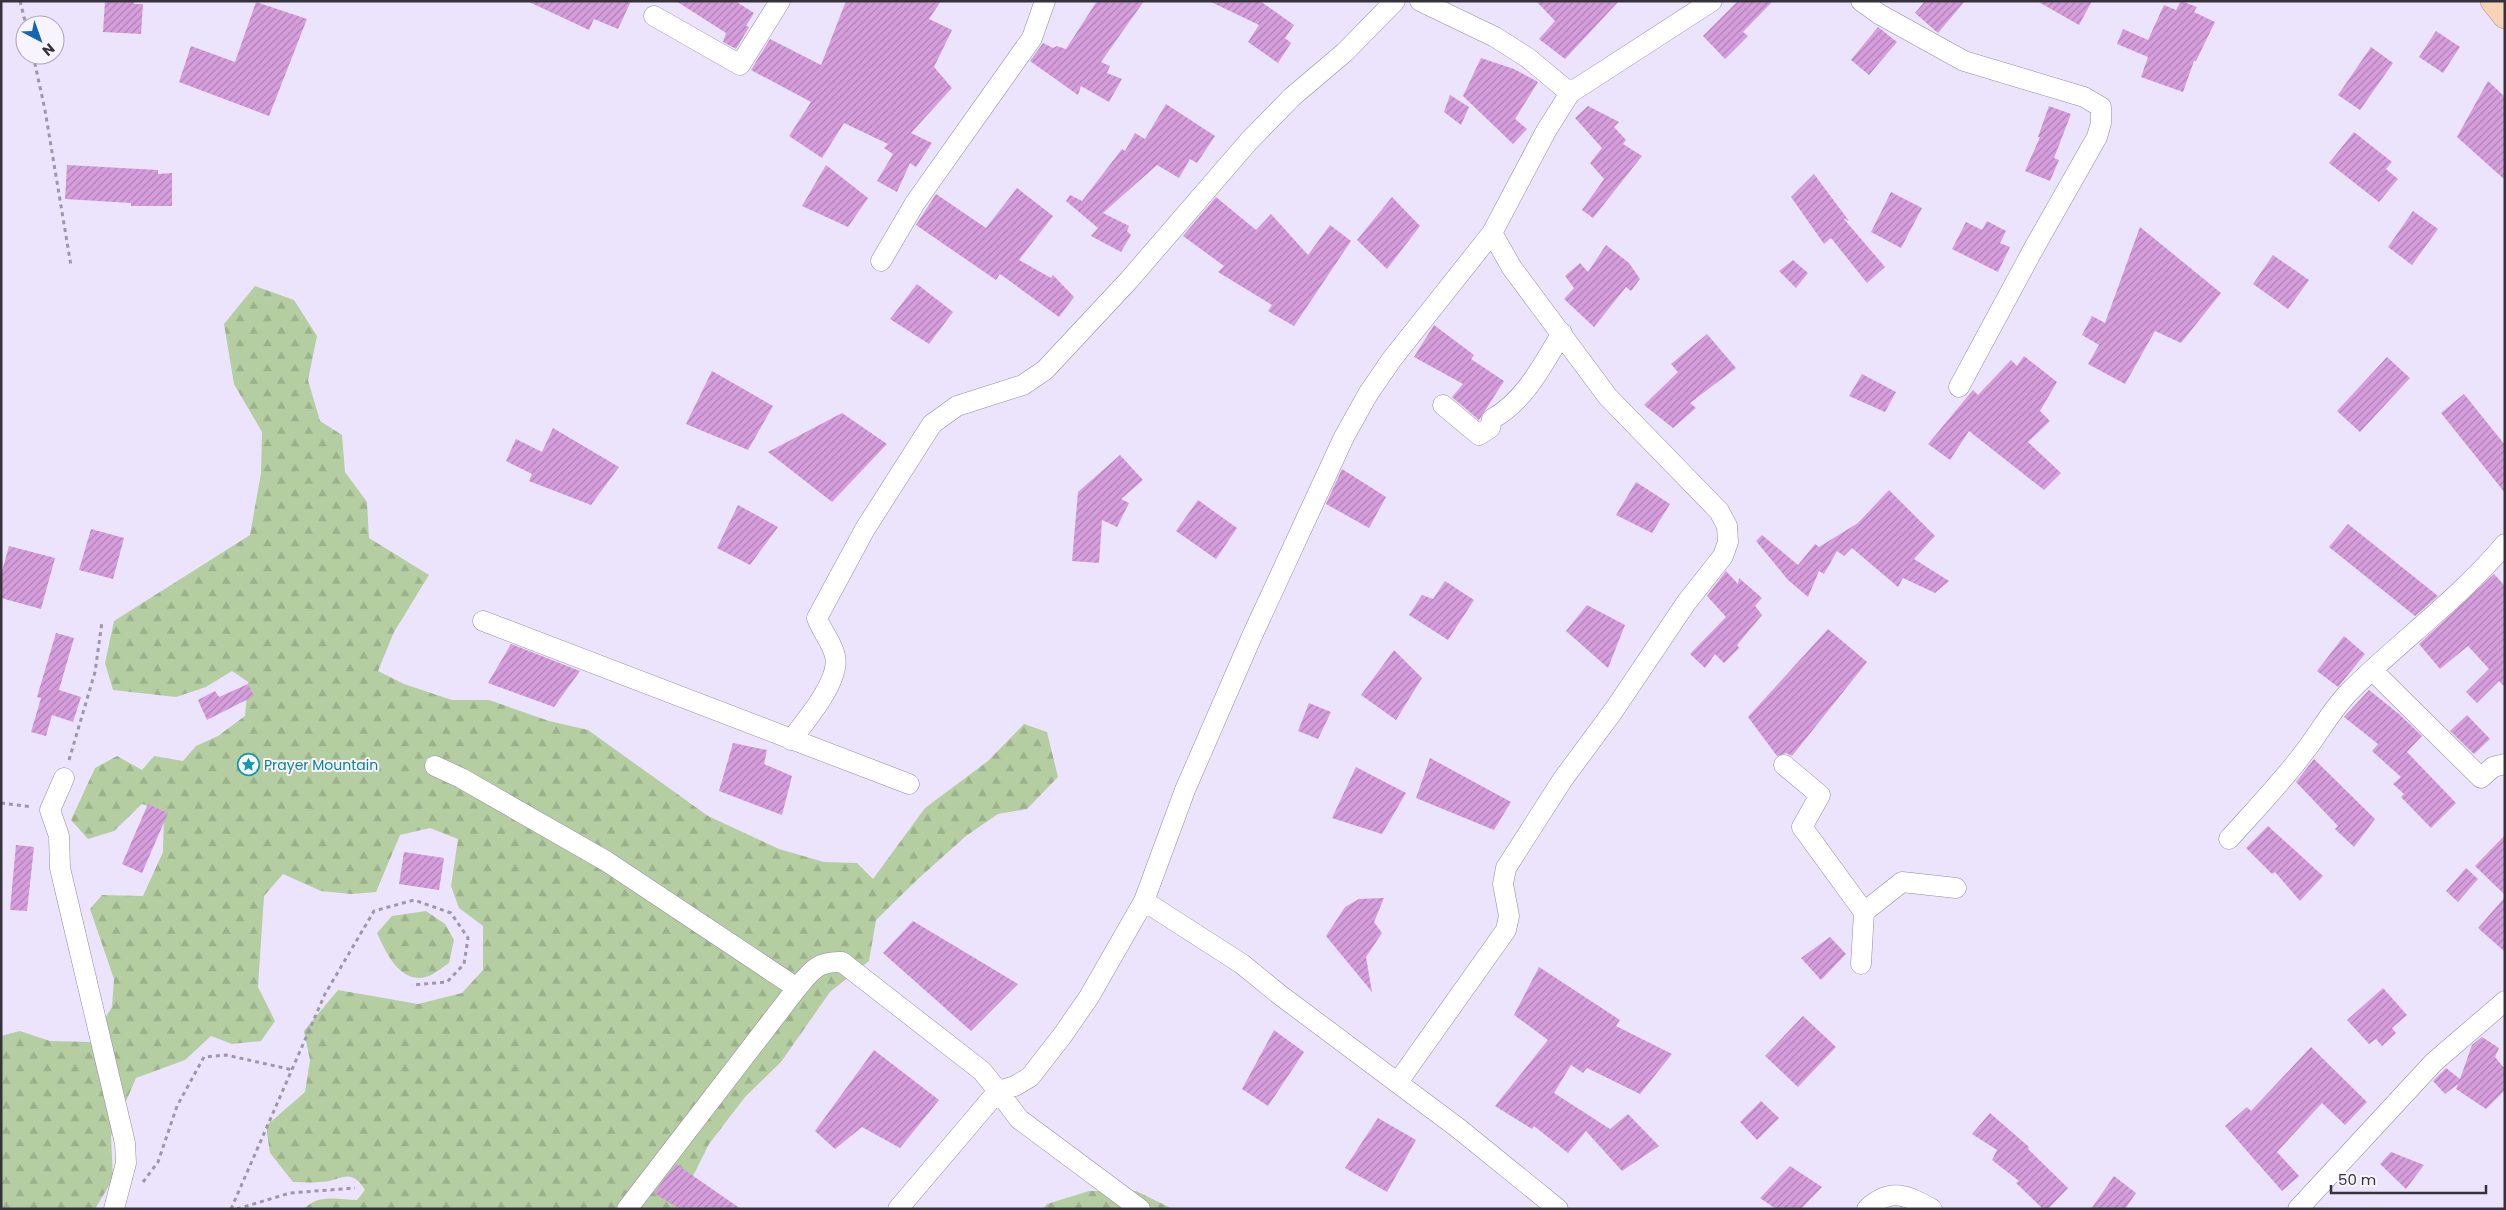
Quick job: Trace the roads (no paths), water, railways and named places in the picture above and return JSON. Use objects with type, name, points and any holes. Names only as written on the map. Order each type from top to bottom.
[{"type":"main road","points":[[2493,1],[2505,16]]},
{"type":"street","points":[[654,16],[740,65],[780,1]]},
{"type":"street","points":[[882,261],[915,204],[1032,38],[1045,1]]},
{"type":"street","points":[[791,740],[828,690],[836,659],[832,645],[821,631],[817,618],[864,529],[932,424],[957,406],[1023,385],[1045,370],[1129,280],[1249,141],[1292,97],[1345,52],[1395,1]]},
{"type":"street","points":[[1420,1],[1495,37],[1528,58],[1570,93]]},
{"type":"street","points":[[898,1209],[998,1091],[1015,1086],[1030,1078],[1062,1036],[1088,997],[1144,901],[1185,790],[1252,636],[1344,437],[1368,394],[1392,359],[1492,233],[1546,131],[1570,93],[1712,1]]},
{"type":"street","points":[[1861,1],[1879,14],[1964,61],[2084,97],[2101,107],[2101,124],[2097,137],[2034,248],[1959,387]]},
{"type":"street","points":[[1398,1082],[1506,930],[1509,916],[1504,884],[1506,868],[1514,854],[1562,779],[1614,710],[1686,603],[1723,556],[1728,542],[1727,526],[1719,511],[1608,397],[1512,268],[1492,233]]},
{"type":"street","points":[[1443,405],[1479,435],[1490,428],[1492,419],[1506,412],[1535,378],[1562,333]]},
{"type":"street","points":[[2230,838],[2302,755],[2340,702],[2487,565],[2505,544]]},
{"type":"street","points":[[483,620],[909,784]]},
{"type":"street","points":[[2374,671],[2481,778],[2493,767],[2505,764]]},
{"type":"street","points":[[1784,765],[1820,795],[1802,827],[1864,912],[1861,964]]},
{"type":"street","points":[[435,766],[461,778],[606,861],[797,988]]},
{"type":"street","points":[[64,778],[50,810],[59,836],[60,868],[125,1143],[126,1163],[114,1209]]},
{"type":"street","points":[[1864,912],[1902,882],[1956,888]]},
{"type":"street","points":[[1144,901],[1242,964],[1280,995],[1398,1082],[1558,1209]]},
{"type":"street","points":[[628,1209],[797,988],[812,970],[827,962],[842,962],[982,1071],[1019,1119],[1140,1209]]},
{"type":"street","points":[[2298,1209],[2434,1062],[2505,1001]]},
{"type":"street","points":[[1867,1209],[1890,1194],[1910,1196],[1932,1209]]},
{"type":"place","name":"Prayer Mountain","points":[[248,765]]}]
